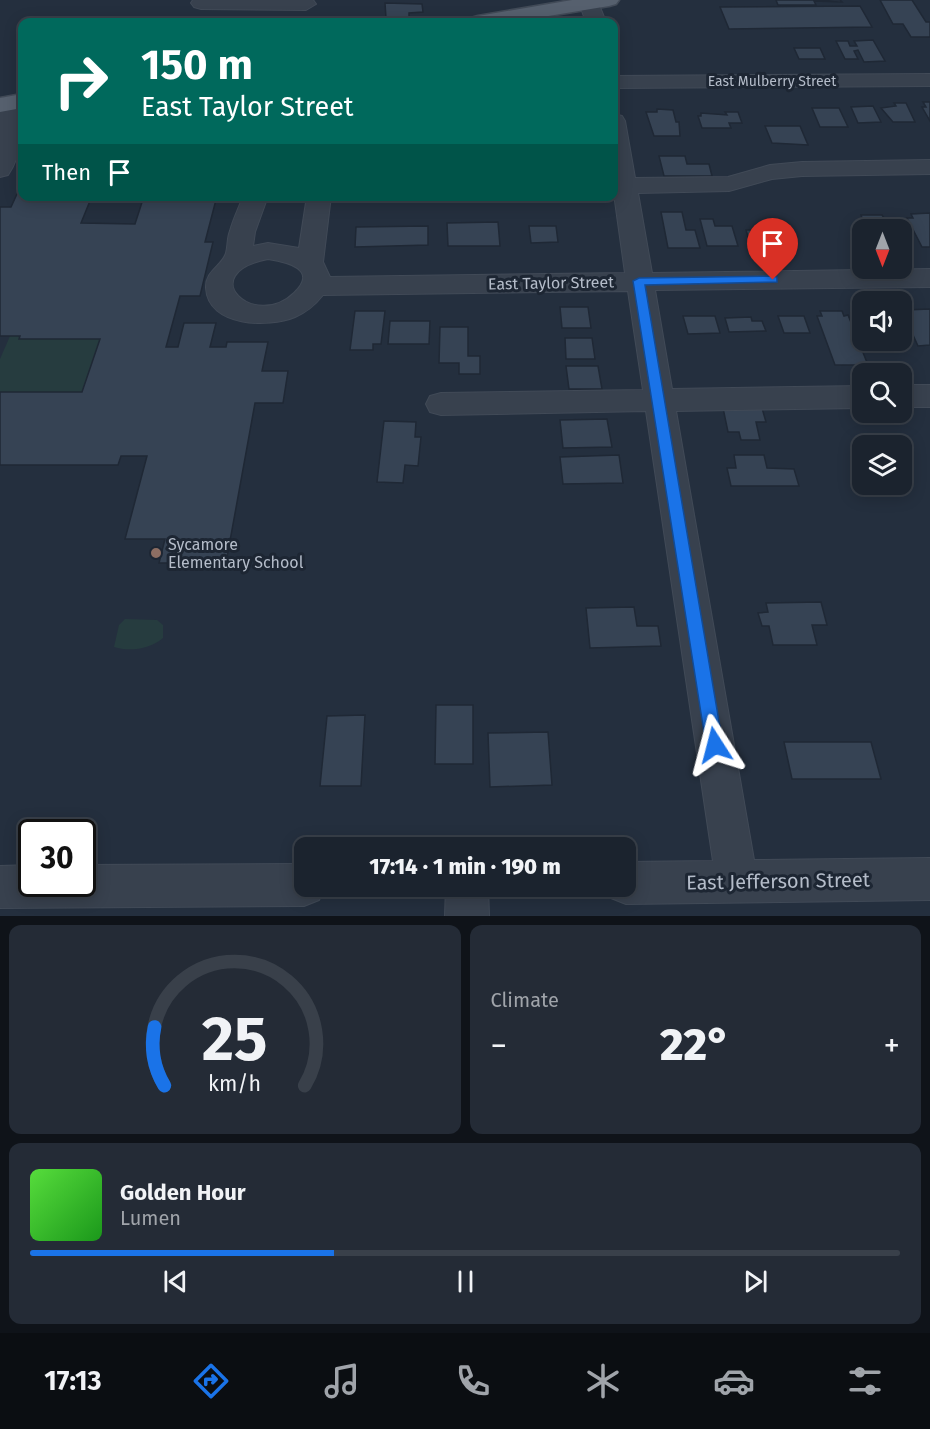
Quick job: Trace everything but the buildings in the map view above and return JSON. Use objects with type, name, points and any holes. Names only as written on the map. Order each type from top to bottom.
[{"type":"main road","points":[[515,18],[598,9]]},
{"type":"street","points":[[177,1],[202,13],[308,9]]},
{"type":"street","name":"East Mulberry Street","points":[[618,82],[930,80]]},
{"type":"street","points":[[0,170],[9,144],[10,104]]},
{"type":"street","points":[[618,147],[737,882]]},
{"type":"street","points":[[624,186],[729,184],[770,172],[802,169],[930,168]]},
{"type":"street","points":[[238,260],[242,232],[254,201]]},
{"type":"street","points":[[313,274],[291,254],[268,251],[238,260],[226,268],[219,279],[218,290],[223,300],[233,308],[248,313],[282,312],[304,301],[313,274],[319,201]]},
{"type":"street","name":"East Taylor Street","points":[[313,274],[639,281],[930,278]]},
{"type":"street","points":[[912,396],[930,396]]},
{"type":"street","points":[[441,404],[852,397]]},
{"type":"street","name":"East Jefferson Street","points":[[636,884],[930,879]]},
{"type":"street","points":[[0,887],[294,885]]},
{"type":"street","points":[[467,897],[467,916]]},
{"type":"green space","points":[[10,336],[20,336],[19,339],[100,339],[82,392],[0,392],[0,359]]},
{"type":"green space","points":[[125,619],[157,620],[163,625],[163,638],[152,645],[140,648],[114,647],[119,625]]},
{"type":"place","name":"Sycamore Elementary School","points":[[156,553]]},
{"type":"route","points":[[715,745],[639,281],[773,280]]}]
